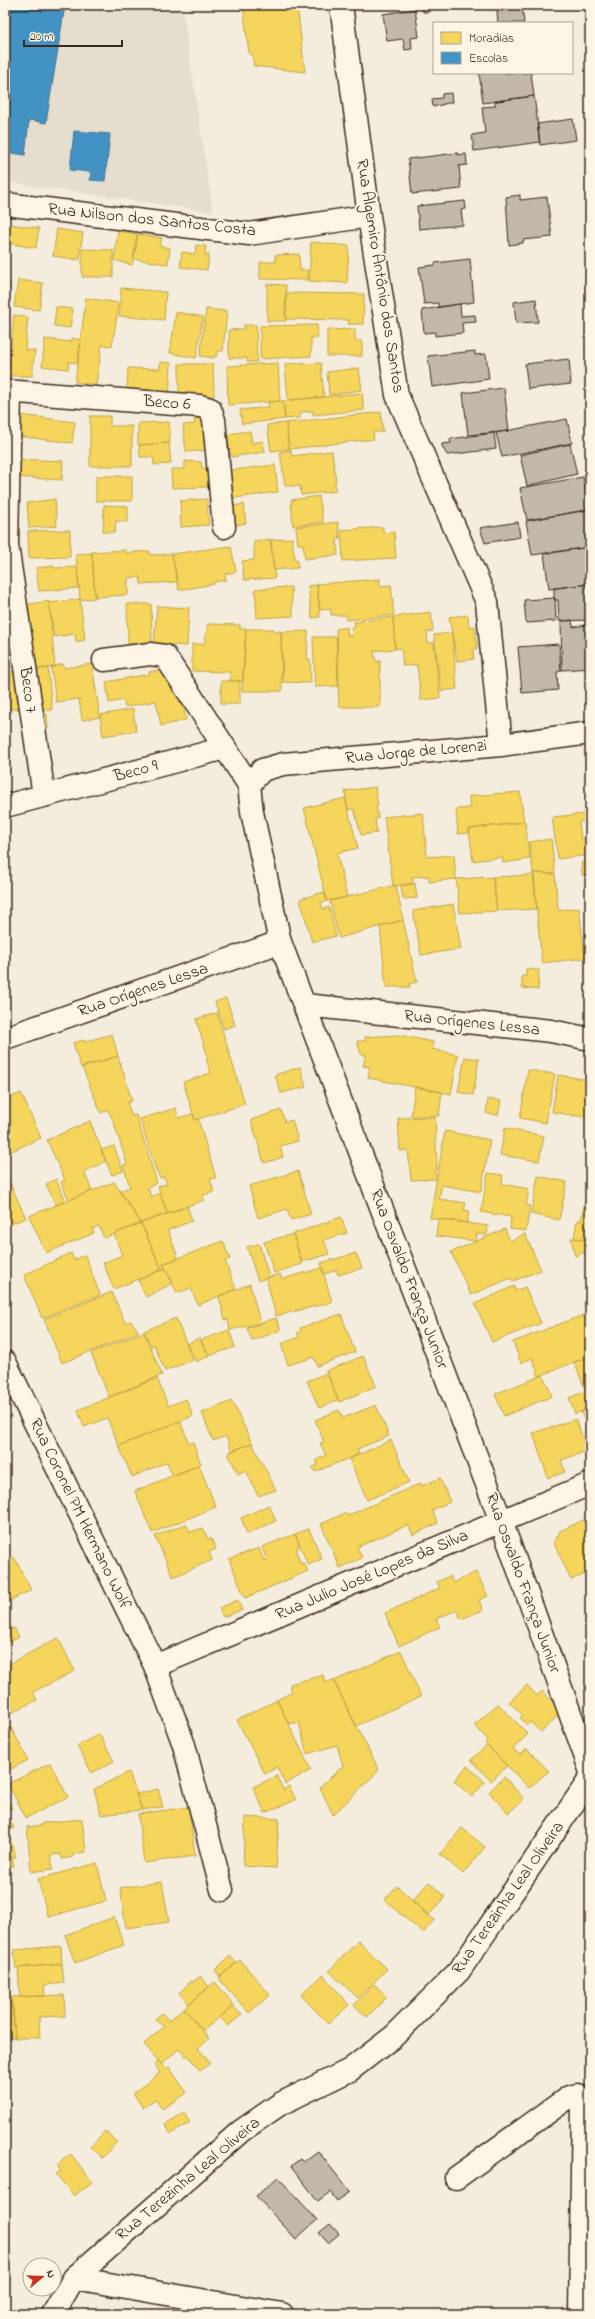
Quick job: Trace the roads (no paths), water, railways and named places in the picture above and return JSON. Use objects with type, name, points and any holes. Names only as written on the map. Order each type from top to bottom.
[{"type":"street","name":"Rua Algemiro Antônio dos Santos","points":[[341,5],[369,216],[397,395],[488,602],[501,745]]},
{"type":"street","name":"Rua Nilson dos Santos Costa","points":[[5,204],[249,234],[369,216]]},
{"type":"street","name":"Beco 6","points":[[8,392],[200,406],[210,409],[214,420],[224,527]]},
{"type":"street","name":"Beco 7","points":[[8,392],[7,545],[44,796]]},
{"type":"street","points":[[104,660],[150,654],[165,656],[248,785]]},
{"type":"street","name":"Rua Jorge de Lorenzi","points":[[248,785],[262,770],[283,764],[501,745],[590,733]]},
{"type":"street","name":"Beco 9","points":[[5,806],[225,748]]},
{"type":"street","name":"Rua Osvaldo França Junior","points":[[248,785],[252,812],[280,942],[501,1521],[590,1769]]},
{"type":"street","name":"Rua Orígenes Lessa","points":[[5,1038],[280,942]]},
{"type":"street","name":"Rua Orígenes Lessa","points":[[305,1005],[551,1031],[590,1039]]},
{"type":"street","name":"Rua Coronel PM Hermano Wolf","points":[[5,1362],[155,1666],[184,1745],[222,1890]]},
{"type":"street","name":"Rua Julio José Lopes da Silva","points":[[155,1666],[590,1484]]},
{"type":"street","name":"Rua Terezinha Leal Oliveira","points":[[53,2314],[74,2278],[241,2131],[280,2104],[350,2070],[394,2036],[459,1971],[590,1779]]},
{"type":"street","points":[[456,2178],[569,2097],[578,2095],[583,2100],[580,2314]]},
{"type":"street","points":[[74,2278],[282,2314]]}]
